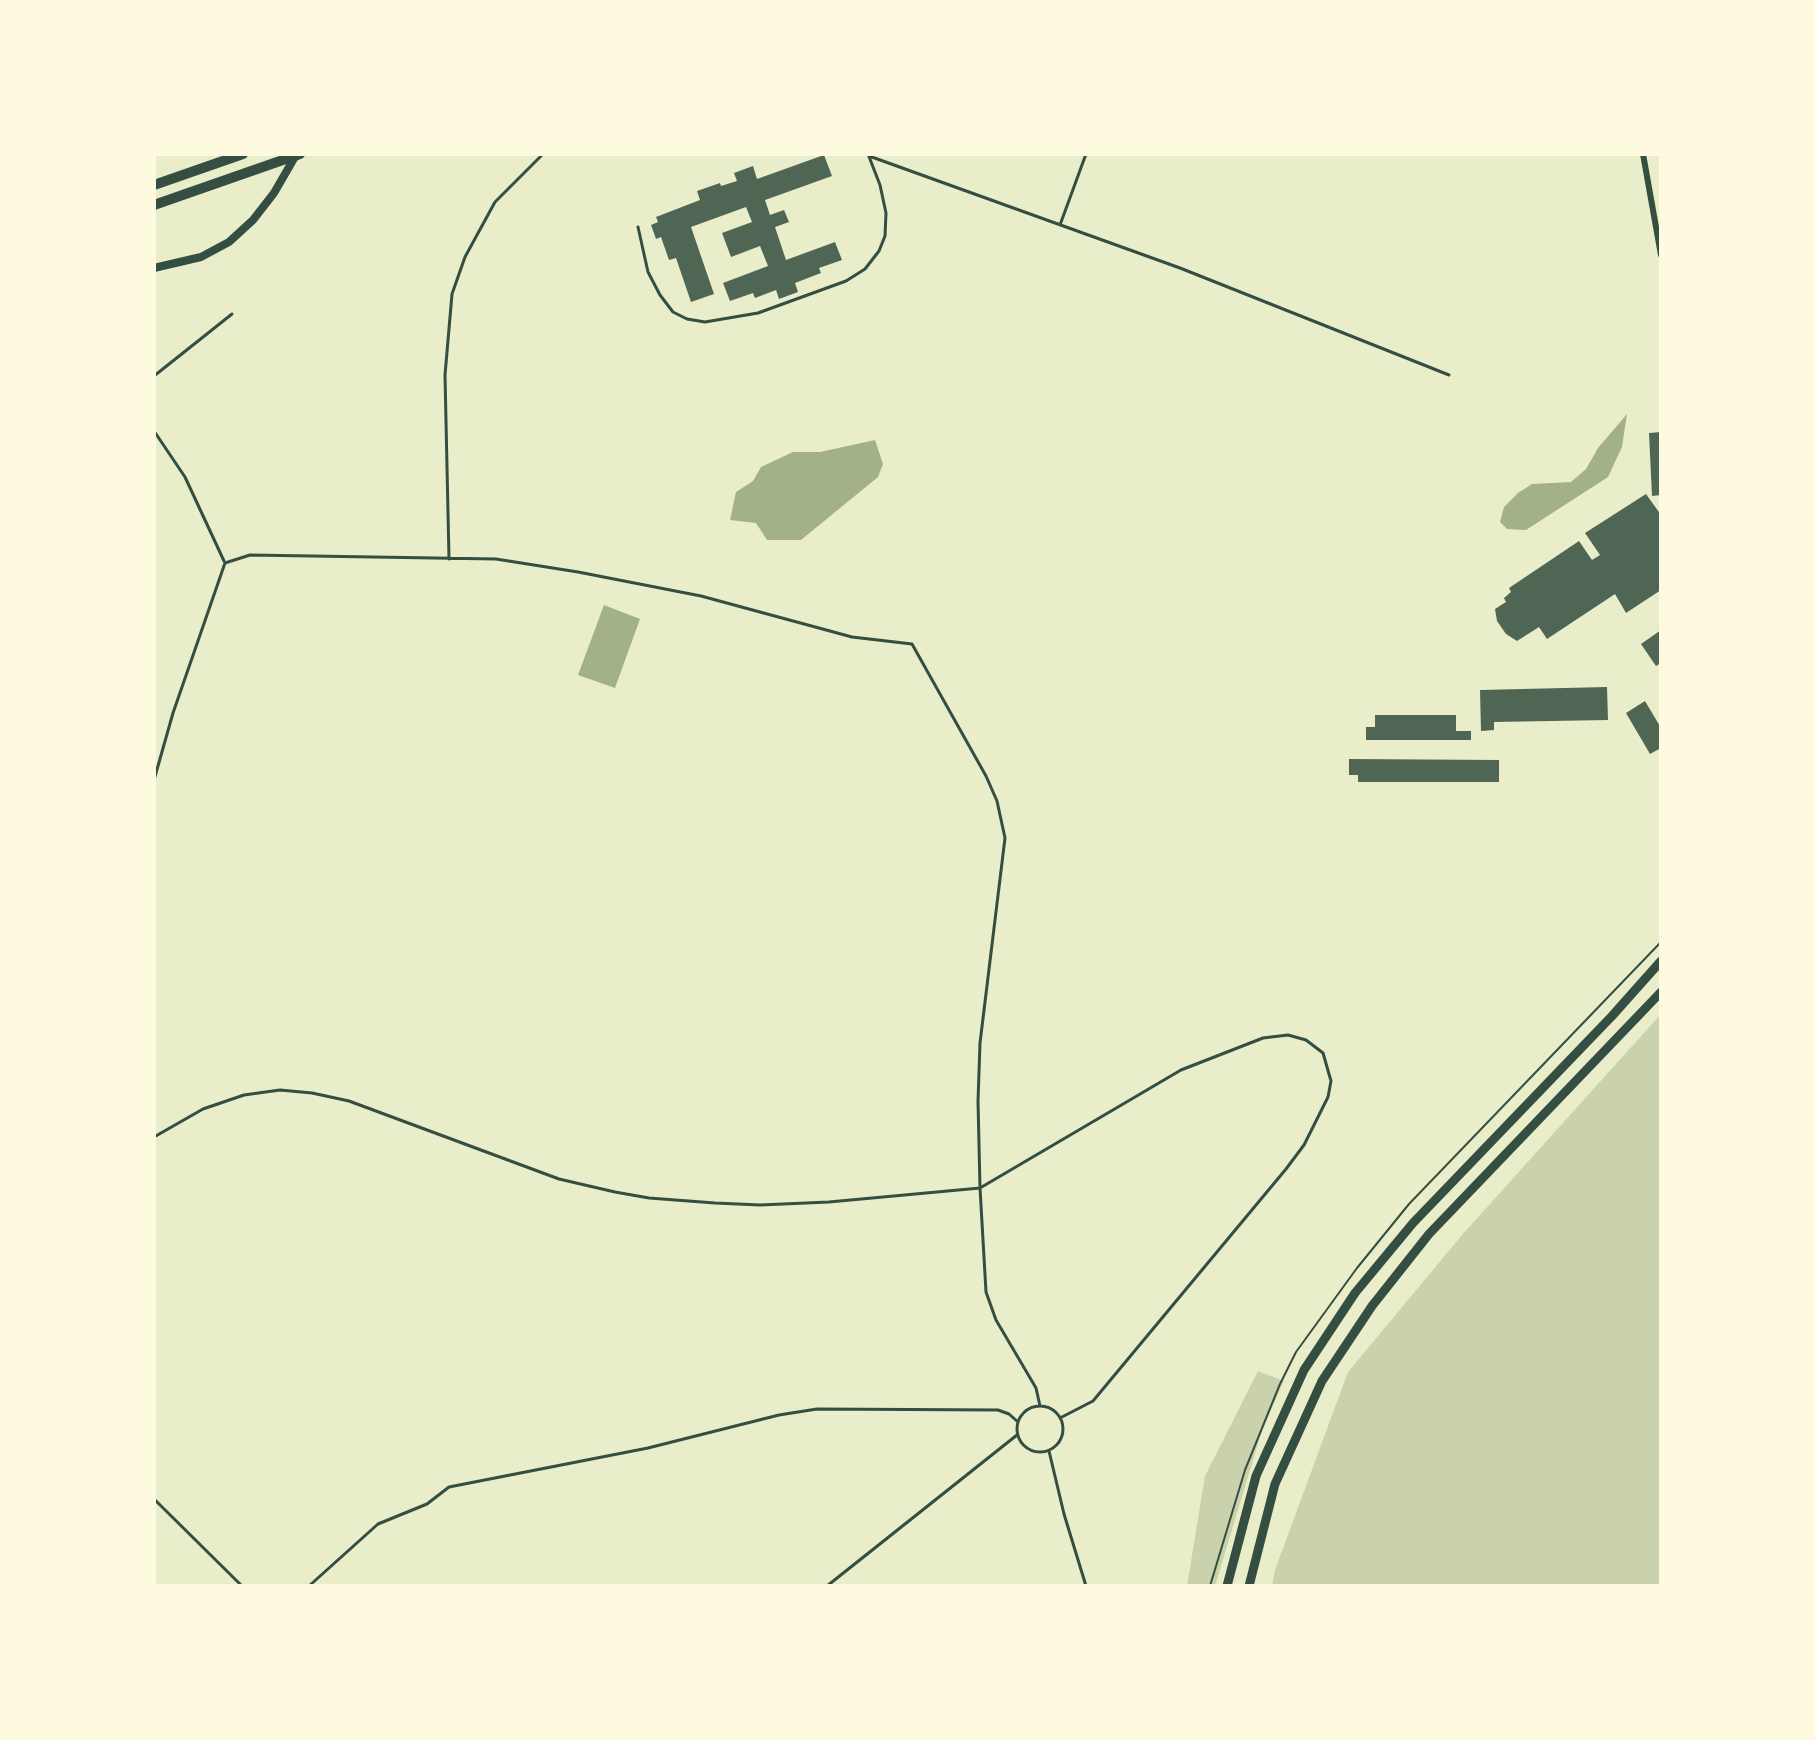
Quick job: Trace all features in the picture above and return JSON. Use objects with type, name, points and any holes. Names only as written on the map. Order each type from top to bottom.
[{"type":"highway","points":[[154,185],[243,154]]},
{"type":"highway","points":[[154,205],[298,154]]},
{"type":"main road","points":[[154,268],[201,257],[229,242],[253,220],[298,154]]},
{"type":"main road","points":[[1227,1586],[1256,1476],[1304,1370],[1355,1293],[1413,1223],[1661,961]]},
{"type":"main road","points":[[1249,1586],[1275,1484],[1322,1381],[1372,1306],[1429,1234],[1661,992]]},
{"type":"street","points":[[1643,154],[1661,255]]},
{"type":"lane","points":[[449,559],[445,375],[452,294],[465,257],[495,202],[543,154]]},
{"type":"lane","points":[[1060,225],[1086,154]]},
{"type":"lane","points":[[869,155],[1180,268],[1449,375]]},
{"type":"lane","points":[[638,227],[648,272],[673,312],[687,319],[705,322],[758,313],[846,281],[865,269],[879,251],[885,236],[886,213],[869,155]]},
{"type":"lane","points":[[154,376],[232,314]]},
{"type":"lane","points":[[154,431],[185,477],[225,563],[173,713],[154,780]]},
{"type":"lane","points":[[225,563],[250,555],[496,559],[701,596],[852,637],[912,644],[986,776],[997,801],[1005,838],[980,1043],[980,1188],[986,1292],[996,1320],[1036,1388],[1040,1406]]},
{"type":"lane","points":[[154,1137],[203,1109],[244,1095],[280,1090],[312,1093],[349,1101],[559,1179],[649,1198],[760,1205],[829,1202],[980,1188],[1181,1070],[1263,1038],[1288,1035],[1306,1040],[1323,1053],[1331,1081],[1328,1097],[1304,1145],[1093,1401],[1060,1418]]},
{"type":"lane","points":[[1040,1406],[1048,1407],[1060,1418],[1063,1433],[1049,1450],[1035,1452],[1029,1450],[1017,1435],[1018,1422],[1026,1410],[1040,1406]]},
{"type":"lane","points":[[309,1586],[378,1524],[427,1504],[449,1487],[648,1448],[779,1415],[817,1409],[998,1410],[1018,1422]]},
{"type":"lane","points":[[827,1586],[1017,1435]]},
{"type":"lane","points":[[1049,1450],[1086,1586]]},
{"type":"lane","points":[[154,1499],[242,1586]]},
{"type":"shaded area","points":[[1627,414],[1622,447],[1608,477],[1526,530],[1507,529],[1500,522],[1504,507],[1532,484],[1571,482],[1586,469],[1598,448]]},
{"type":"shaded area","points":[[875,440],[883,464],[878,477],[801,540],[767,540],[756,523],[730,520],[736,492],[753,481],[761,467],[793,452],[820,452]]},
{"type":"shaded area","points":[[604,605],[640,619],[615,688],[578,675]]},
{"type":"shaded area","points":[[1661,1014],[1661,1586],[1272,1586],[1275,1570],[1348,1372],[1462,1235]]},
{"type":"shaded area","points":[[1258,1371],[1284,1381],[1263,1427],[1215,1586],[1187,1586],[1205,1476]]},
{"type":"building","points":[[824,155],[832,176],[765,200],[770,215],[784,210],[789,222],[775,227],[786,260],[835,242],[842,260],[819,268],[821,273],[795,283],[798,292],[779,299],[776,290],[755,298],[753,293],[730,301],[723,283],[768,266],[760,246],[731,257],[722,233],[752,222],[746,207],[691,227],[714,294],[691,302],[676,258],[669,260],[661,237],[656,239],[651,225],[658,222],[656,217],[700,200],[697,191],[737,181],[734,173],[753,166],[757,179]]},
{"type":"building","points":[[1661,432],[1661,495],[1652,496],[1649,433]]},
{"type":"building","points":[[1646,494],[1661,515],[1661,590],[1626,613],[1615,594],[1547,639],[1539,627],[1517,641],[1506,634],[1497,621],[1495,609],[1506,602],[1504,598],[1511,592],[1509,588],[1579,541],[1592,560],[1600,555],[1585,533]]},
{"type":"building","points":[[1661,630],[1661,663],[1656,666],[1641,644]]},
{"type":"building","points":[[1607,687],[1608,720],[1494,722],[1494,730],[1481,731],[1480,690]]},
{"type":"building","points":[[1645,701],[1661,728],[1661,748],[1650,754],[1626,713]]},
{"type":"building","points":[[1375,715],[1456,715],[1456,731],[1471,731],[1471,740],[1366,740],[1366,727],[1375,727]]},
{"type":"building","points":[[1349,759],[1499,760],[1499,782],[1358,782],[1358,775],[1349,775]]}]
